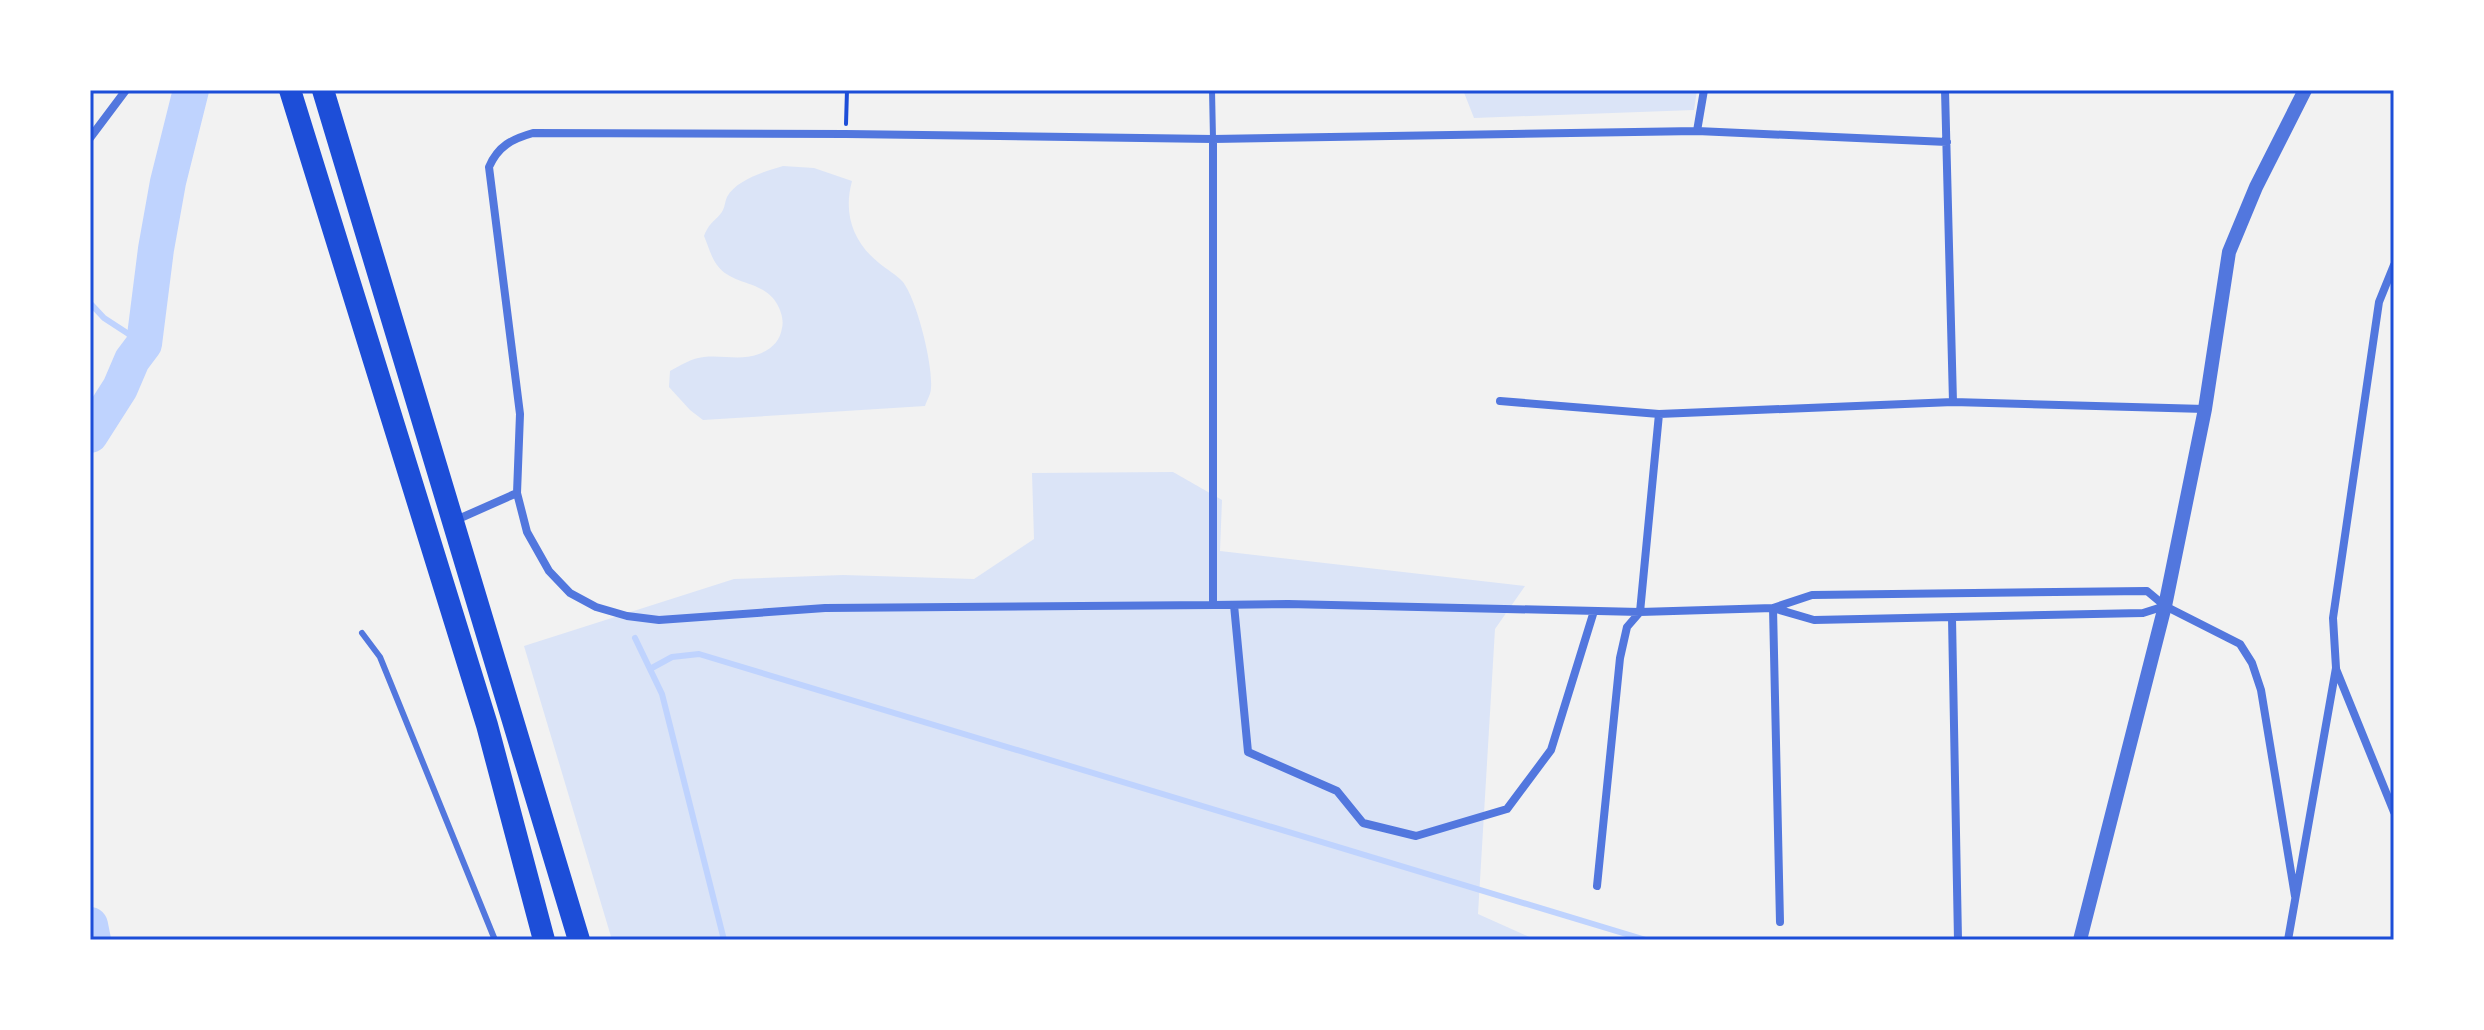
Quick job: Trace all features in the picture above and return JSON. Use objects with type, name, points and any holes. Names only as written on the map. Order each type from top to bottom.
[{"type":"highway","points":[[290,90],[487,725],[544,940]]},
{"type":"highway","points":[[323,90],[579,940]]},
{"type":"street","points":[[90,138],[126,90]]},
{"type":"street","points":[[1697,131],[1704,90]]},
{"type":"street","points":[[1945,90],[1953,402]]},
{"type":"street","points":[[2080,940],[2165,606],[2205,409],[2229,252],[2256,187],[2305,90]]},
{"type":"street","points":[[1947,142],[1697,131],[1213,139],[544,133],[518,137],[494,155],[489,167],[489,180],[520,414],[517,493],[527,532],[549,571],[570,593],[596,607],[627,616],[659,620],[825,608],[1234,605],[1640,612],[1773,608],[1812,595],[2147,591],[2165,606],[2240,644],[2252,663],[2261,690],[2295,896]]},
{"type":"street","points":[[1213,139],[1213,605]]},
{"type":"street","points":[[2288,940],[2336,668],[2333,618],[2379,302],[2394,265]]},
{"type":"street","points":[[1500,401],[1659,414],[1953,402],[2205,409]]},
{"type":"street","points":[[1597,886],[1620,658],[1627,627],[1640,612],[1659,414]]},
{"type":"street","points":[[452,522],[517,493]]},
{"type":"street","points":[[1234,605],[1248,752],[1337,791],[1363,823],[1416,836],[1507,809],[1551,750],[1594,611]]},
{"type":"street","points":[[1773,608],[1814,620],[2143,613],[2165,606]]},
{"type":"street","points":[[1773,608],[1780,922]]},
{"type":"street","points":[[1952,618],[1958,940]]},
{"type":"street","points":[[2336,668],[2394,812]]},
{"type":"lane","points":[[1212,90],[1213,139]]},
{"type":"lane","points":[[362,633],[380,657],[495,940]]},
{"type":"path","points":[[846,134],[847,90]]},
{"type":"shaded area","points":[[1463,90],[1697,90],[1694,110],[1474,118]]},
{"type":"shaded area","points":[[783,166],[814,168],[852,181],[849,205],[857,237],[870,255],[903,282],[919,317],[931,378],[931,390],[925,406],[703,420],[669,387],[670,371],[687,362],[704,357],[752,356],[768,350],[779,337],[783,325],[777,304],[764,291],[723,272],[704,236],[723,210],[731,191],[752,177]]},
{"type":"shaded area","points":[[1173,472],[1222,500],[1220,551],[1525,586],[1495,629],[1478,914],[1536,940],[612,940],[524,646],[734,579],[843,575],[974,579],[1034,539],[1032,473]]},
{"type":"waterway","points":[[90,435],[144,344],[168,182],[191,90]]},
{"type":"waterway","points":[[90,303],[104,318],[144,344]]},
{"type":"waterway","points":[[635,638],[662,694],[724,940]]},
{"type":"waterway","points":[[650,669],[672,657],[699,654],[1646,940]]},
{"type":"waterway","points":[[90,925],[93,940]]}]
